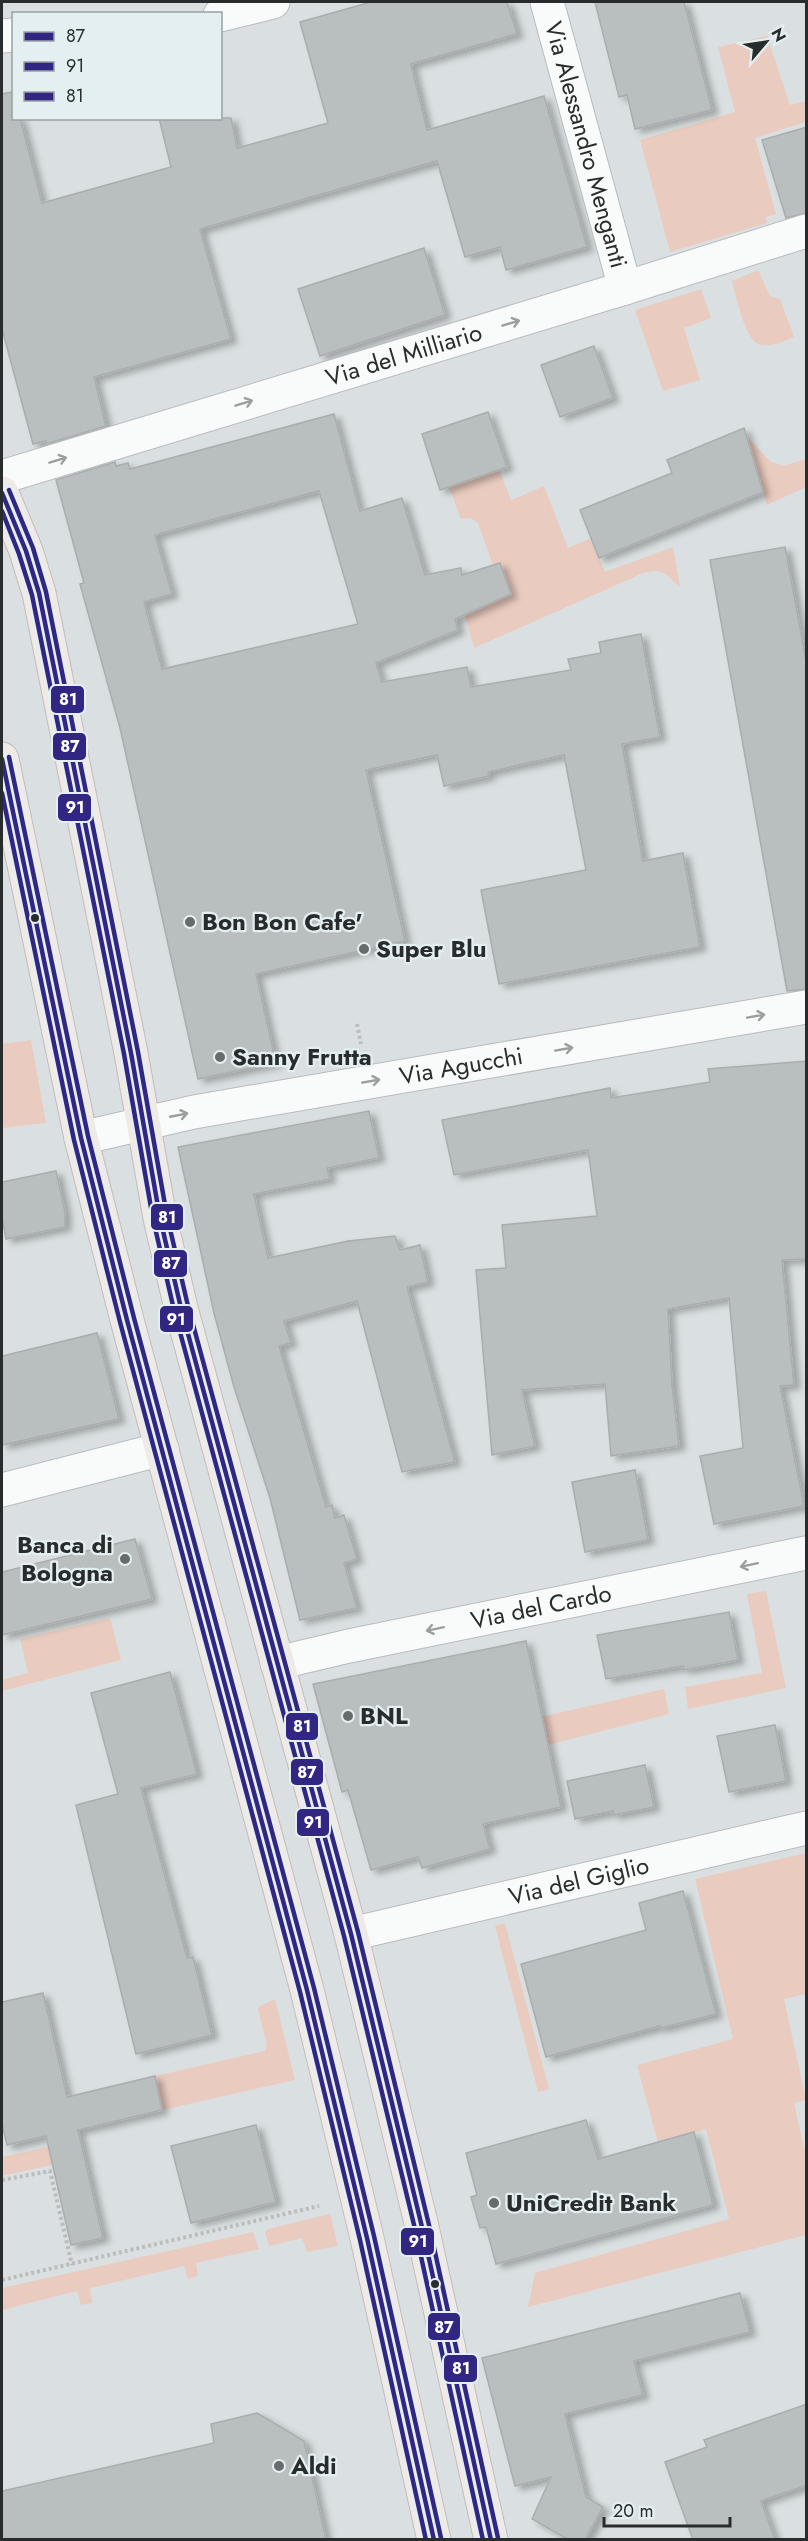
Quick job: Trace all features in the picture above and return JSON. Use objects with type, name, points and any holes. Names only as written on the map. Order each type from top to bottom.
[{"type":"main road","points":[[2,493],[26,551],[39,593],[131,1053],[160,1218],[181,1308],[351,1934],[422,2227],[491,2540]]},
{"type":"main road","points":[[2,759],[81,1138],[127,1320],[308,1990],[367,2238],[434,2540]]},
{"type":"street","points":[[222,15],[273,2]]},
{"type":"street","name":"Via Alessandro Menganti","points":[[547,2],[625,288]]},
{"type":"street","name":"Via del Milliario","points":[[2,477],[807,231]]},
{"type":"street","name":"Via Agucchi","points":[[81,1138],[194,1112],[807,1007]]},
{"type":"street","points":[[2,1490],[162,1449]]},
{"type":"street","name":"Via del Cardo","points":[[277,1663],[349,1646],[807,1553]]},
{"type":"street","name":"Via del Giglio","points":[[351,1934],[807,1828]]},
{"type":"path","points":[[357,1024],[364,1055]]},
{"type":"path","points":[[2,2180],[50,2171],[72,2265]]},
{"type":"path","points":[[2,2280],[326,2205]]},
{"type":"shaded area","points":[[767,36],[790,105],[806,101],[806,122],[755,138],[776,214],[766,217],[767,223],[670,252],[640,140],[735,112],[718,47]]},
{"type":"shaded area","points":[[758,270],[770,296],[780,299],[794,337],[778,343],[761,345],[750,336],[732,281]]},
{"type":"shaded area","points":[[701,289],[711,318],[684,328],[700,380],[663,391],[635,310]]},
{"type":"shaded area","points":[[747,437],[771,462],[784,466],[806,459],[806,487],[767,505]]},
{"type":"shaded area","points":[[499,470],[511,500],[544,486],[568,548],[591,538],[605,572],[673,547],[680,587],[661,572],[643,573],[474,648],[465,615],[511,594],[501,576],[504,574],[500,563],[493,565],[478,523],[471,518],[461,519],[449,487]]},
{"type":"shaded area","points":[[31,1040],[46,1123],[2,1128],[2,1044]]},
{"type":"shaded area","points":[[766,1591],[786,1688],[688,1709],[685,1687],[762,1673],[747,1594]]},
{"type":"shaded area","points":[[110,1618],[121,1660],[2,1691],[2,1680],[28,1673],[20,1639]]},
{"type":"shaded area","points":[[664,1689],[669,1714],[547,1745],[541,1717]]},
{"type":"shaded area","points":[[806,1853],[806,1994],[784,1999],[806,2100],[794,2103],[806,2157],[806,2235],[528,2307],[535,2273],[729,2219],[706,2129],[658,2143],[637,2065],[733,2039],[695,1879]]},
{"type":"shaded area","points":[[505,1923],[549,2089],[538,2092],[495,1926]]},
{"type":"shaded area","points":[[275,1999],[295,2080],[162,2110],[155,2076],[265,2051],[267,2045],[258,2009]]},
{"type":"shaded area","points":[[52,2146],[56,2164],[2,2176],[2,2157]]},
{"type":"shaded area","points":[[330,2214],[338,2246],[307,2252],[302,2238],[269,2246],[265,2232],[268,2229]]},
{"type":"shaded area","points":[[253,2232],[259,2249],[196,2263],[198,2276],[188,2279],[184,2266],[90,2288],[92,2303],[81,2305],[77,2291],[2,2310],[2,2288]]},
{"type":"building","points":[[371,2],[507,2],[517,34],[411,64],[427,130],[544,96],[587,247],[506,270],[500,247],[465,257],[437,161],[200,229],[231,339],[94,377],[106,426],[46,444],[46,441],[33,444],[2,329],[2,94],[12,92],[12,120],[21,120],[42,203],[171,167],[159,120],[231,118],[237,148],[328,123],[300,22]]},
{"type":"building","points":[[595,2],[684,2],[712,110],[635,129],[627,95],[619,97]]},
{"type":"building","points":[[807,127],[807,213],[786,218],[762,140]]},
{"type":"building","points":[[424,248],[445,315],[320,356],[298,289]]},
{"type":"building","points":[[594,346],[613,398],[560,417],[541,365]]},
{"type":"building","points":[[488,412],[507,467],[440,490],[422,434]]},
{"type":"building","points":[[334,414],[360,511],[402,498],[425,575],[461,568],[462,575],[500,563],[511,594],[455,619],[458,630],[376,663],[382,682],[467,667],[471,687],[571,670],[568,659],[601,653],[599,642],[641,634],[660,737],[622,744],[643,861],[683,853],[700,947],[499,984],[481,890],[586,870],[564,755],[488,772],[489,776],[444,786],[437,755],[366,770],[405,941],[256,974],[276,1063],[198,1079],[120,728],[80,584],[84,583],[56,480],[115,462],[116,466],[128,463],[130,469]],"holes":[[[319,491],[358,624],[162,669],[144,602],[172,594],[155,535]]]},
{"type":"building","points":[[744,428],[763,492],[599,558],[580,510],[672,473],[667,460]]},
{"type":"building","points":[[785,547],[807,666],[807,989],[787,991],[710,560]]},
{"type":"building","points":[[807,1061],[807,1259],[782,1260],[794,1385],[780,1386],[804,1506],[714,1524],[700,1456],[743,1448],[729,1298],[668,1309],[672,1385],[679,1446],[611,1456],[605,1384],[522,1390],[535,1446],[492,1455],[476,1270],[506,1268],[502,1225],[597,1216],[588,1150],[454,1175],[442,1120],[610,1088],[611,1098],[710,1082],[708,1069]]},
{"type":"building","points":[[369,1111],[379,1158],[327,1168],[330,1179],[254,1194],[268,1258],[348,1241],[395,1236],[400,1250],[420,1245],[428,1282],[407,1287],[455,1462],[402,1472],[357,1301],[284,1321],[291,1343],[279,1346],[326,1507],[332,1505],[335,1518],[344,1515],[357,1559],[344,1563],[357,1608],[300,1620],[270,1498],[234,1387],[214,1313],[178,1147]]},
{"type":"building","points":[[56,1171],[65,1212],[65,1227],[6,1239],[2,1217],[2,1182]]},
{"type":"building","points":[[97,1333],[119,1419],[2,1445],[2,1356]]},
{"type":"building","points":[[635,1470],[648,1540],[585,1552],[572,1482]]},
{"type":"building","points":[[135,1539],[152,1599],[2,1635],[2,1572]]},
{"type":"building","points":[[729,1612],[738,1660],[684,1670],[683,1666],[606,1679],[597,1635]]},
{"type":"building","points":[[526,1641],[561,1807],[483,1824],[490,1849],[422,1868],[418,1857],[371,1870],[348,1790],[342,1792],[313,1684]]},
{"type":"building","points":[[170,1672],[197,1774],[141,1788],[187,1958],[193,1957],[212,2035],[136,2054],[76,1805],[118,1794],[91,1693]]},
{"type":"building","points":[[775,1725],[786,1781],[729,1792],[717,1736]]},
{"type":"building","points":[[645,1765],[654,1807],[614,1815],[613,1811],[575,1819],[567,1781]]},
{"type":"building","points":[[683,1891],[716,2014],[661,2028],[660,2026],[546,2057],[521,1964],[646,1930],[639,1903]]},
{"type":"building","points":[[43,1993],[67,2097],[155,2076],[162,2110],[78,2130],[103,2238],[71,2245],[46,2136],[7,2145],[2,2124],[2,2002]]},
{"type":"building","points":[[586,2120],[598,2159],[694,2132],[713,2205],[496,2264],[486,2227],[480,2228],[471,2197],[477,2195],[466,2153]]},
{"type":"building","points":[[256,2125],[276,2202],[191,2223],[171,2146]]},
{"type":"building","points":[[740,2293],[750,2332],[634,2361],[643,2395],[565,2414],[586,2497],[603,2507],[585,2540],[569,2540],[532,2519],[551,2477],[515,2486],[482,2358]]},
{"type":"building","points":[[807,2404],[807,2485],[761,2501],[775,2540],[693,2540],[665,2462],[707,2447],[704,2440]]},
{"type":"building","points":[[257,2413],[304,2441],[326,2540],[2,2540],[2,2491],[214,2443],[211,2424]]},
{"type":"transit line","name":"81","points":[[9,490],[33,548],[46,592],[138,1052],[167,1216],[188,1306],[358,1932],[429,2225],[498,2538]]},
{"type":"transit line","name":"87","points":[[2,493],[26,551],[39,593],[131,1053],[160,1218],[181,1308],[351,1934],[422,2227],[491,2540]]},
{"type":"transit line","name":"91","points":[[2,511],[32,595],[124,1054],[153,1219],[174,1310],[344,1936],[415,2229],[483,2540]]},
{"type":"transit line","name":"81","points":[[9,757],[88,1136],[134,1318],[314,1988],[374,2236],[441,2538]]},
{"type":"transit line","name":"87","points":[[2,759],[81,1138],[127,1320],[307,1990],[367,2238],[434,2540]]},
{"type":"transit line","name":"91","points":[[2,793],[74,1140],[120,1322],[300,1992],[360,2240],[426,2540]]},
{"type":"place","name":"Bon Bon Cafe'","points":[[190,922]]},
{"type":"place","name":"Super Blu","points":[[364,949]]},
{"type":"place","name":"Sanny Frutta","points":[[220,1057]]},
{"type":"place","name":"Banca di Bologna","points":[[125,1559]]},
{"type":"place","name":"BNL","points":[[348,1716]]},
{"type":"place","name":"UniCredit Bank","points":[[494,2203]]},
{"type":"place","name":"Aldi","points":[[279,2466]]}]
